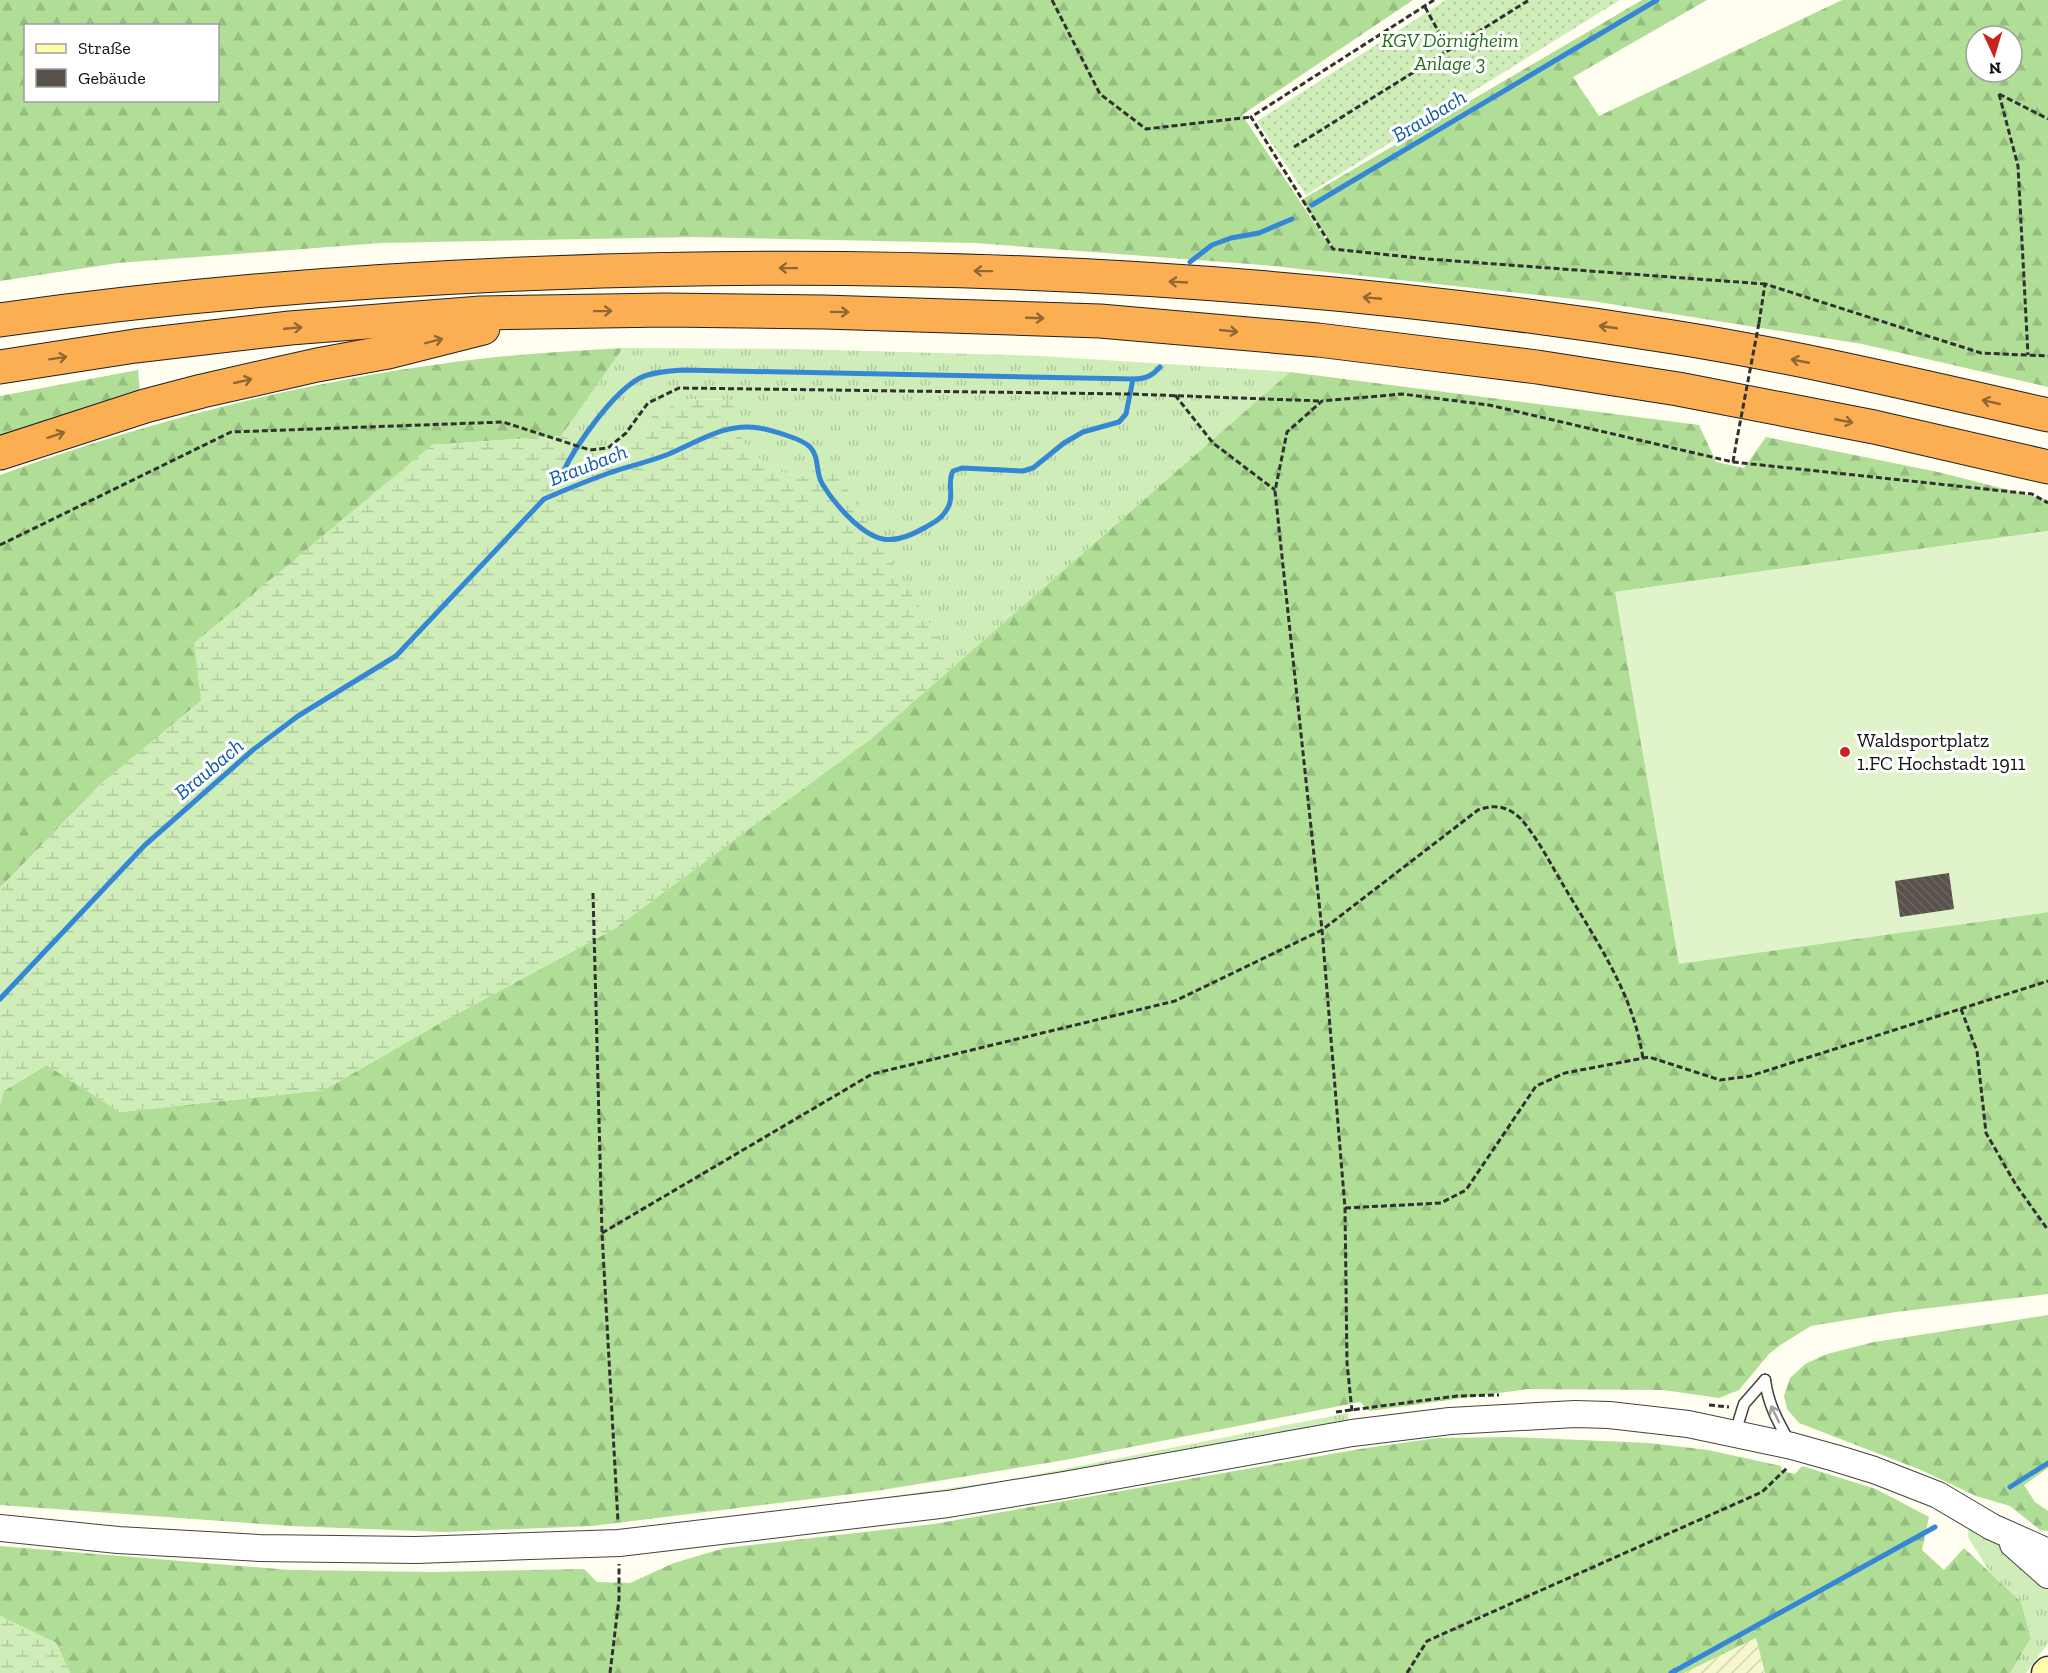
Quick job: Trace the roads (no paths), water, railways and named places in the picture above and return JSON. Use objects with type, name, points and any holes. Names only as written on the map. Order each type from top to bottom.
[{"type":"highway","points":[[0,320],[201,296],[500,274],[703,267],[1000,272],[1190,283],[1419,302],[1555,319],[1771,355],[1873,375],[2048,415]]},
{"type":"highway","points":[[0,368],[135,346],[290,328],[481,313],[666,310],[964,315],[1100,321],[1275,336],[1514,364],[1678,389],[1874,427],[2048,467]]},
{"type":"highway","points":[[0,453],[144,406],[202,390],[388,352],[544,312]]},
{"type":"street","points":[[0,1528],[118,1540],[259,1548],[428,1550],[618,1536],[948,1504],[1352,1433],[1450,1421],[1531,1416],[1609,1415],[1688,1424],[1799,1448],[1907,1482],[1938,1495],[1992,1527],[2045,1550]]},
{"type":"street","points":[[1992,1527],[2048,1575]]},
{"type":"lane","points":[[1734,1434],[1744,1404],[1765,1380],[1767,1396],[1773,1412],[1799,1448]]},
{"type":"waterway","name":"Braubach","points":[[1312,205],[1657,0]]},
{"type":"waterway","name":"Braubach","points":[[1190,262],[1212,245],[1231,238],[1259,233],[1292,219]]},
{"type":"waterway","name":"Braubach","points":[[0,999],[145,845],[254,749],[298,716],[396,656],[544,499],[603,475],[669,454],[724,430],[759,428],[786,435],[810,447],[815,456],[823,485],[857,525],[883,539],[906,537],[932,524],[946,510],[951,498],[950,482],[953,471],[962,468],[1023,471],[1033,468],[1064,443],[1083,432],[1119,422],[1126,414],[1133,379],[1148,376],[1160,367]]},
{"type":"waterway","points":[[563,472],[586,434],[618,395],[640,378],[661,372],[682,370],[1133,379]]},
{"type":"waterway","points":[[2010,1487],[2048,1463]]},
{"type":"waterway","points":[[1671,1673],[1935,1527]]},
{"type":"place","name":"Waldsportplatz 1.FC Hochstadt 1911","points":[[1845,752]]},
{"type":"park label","name":"KGV Dörnigheim Anlage 3","points":[[1450,52]]}]
